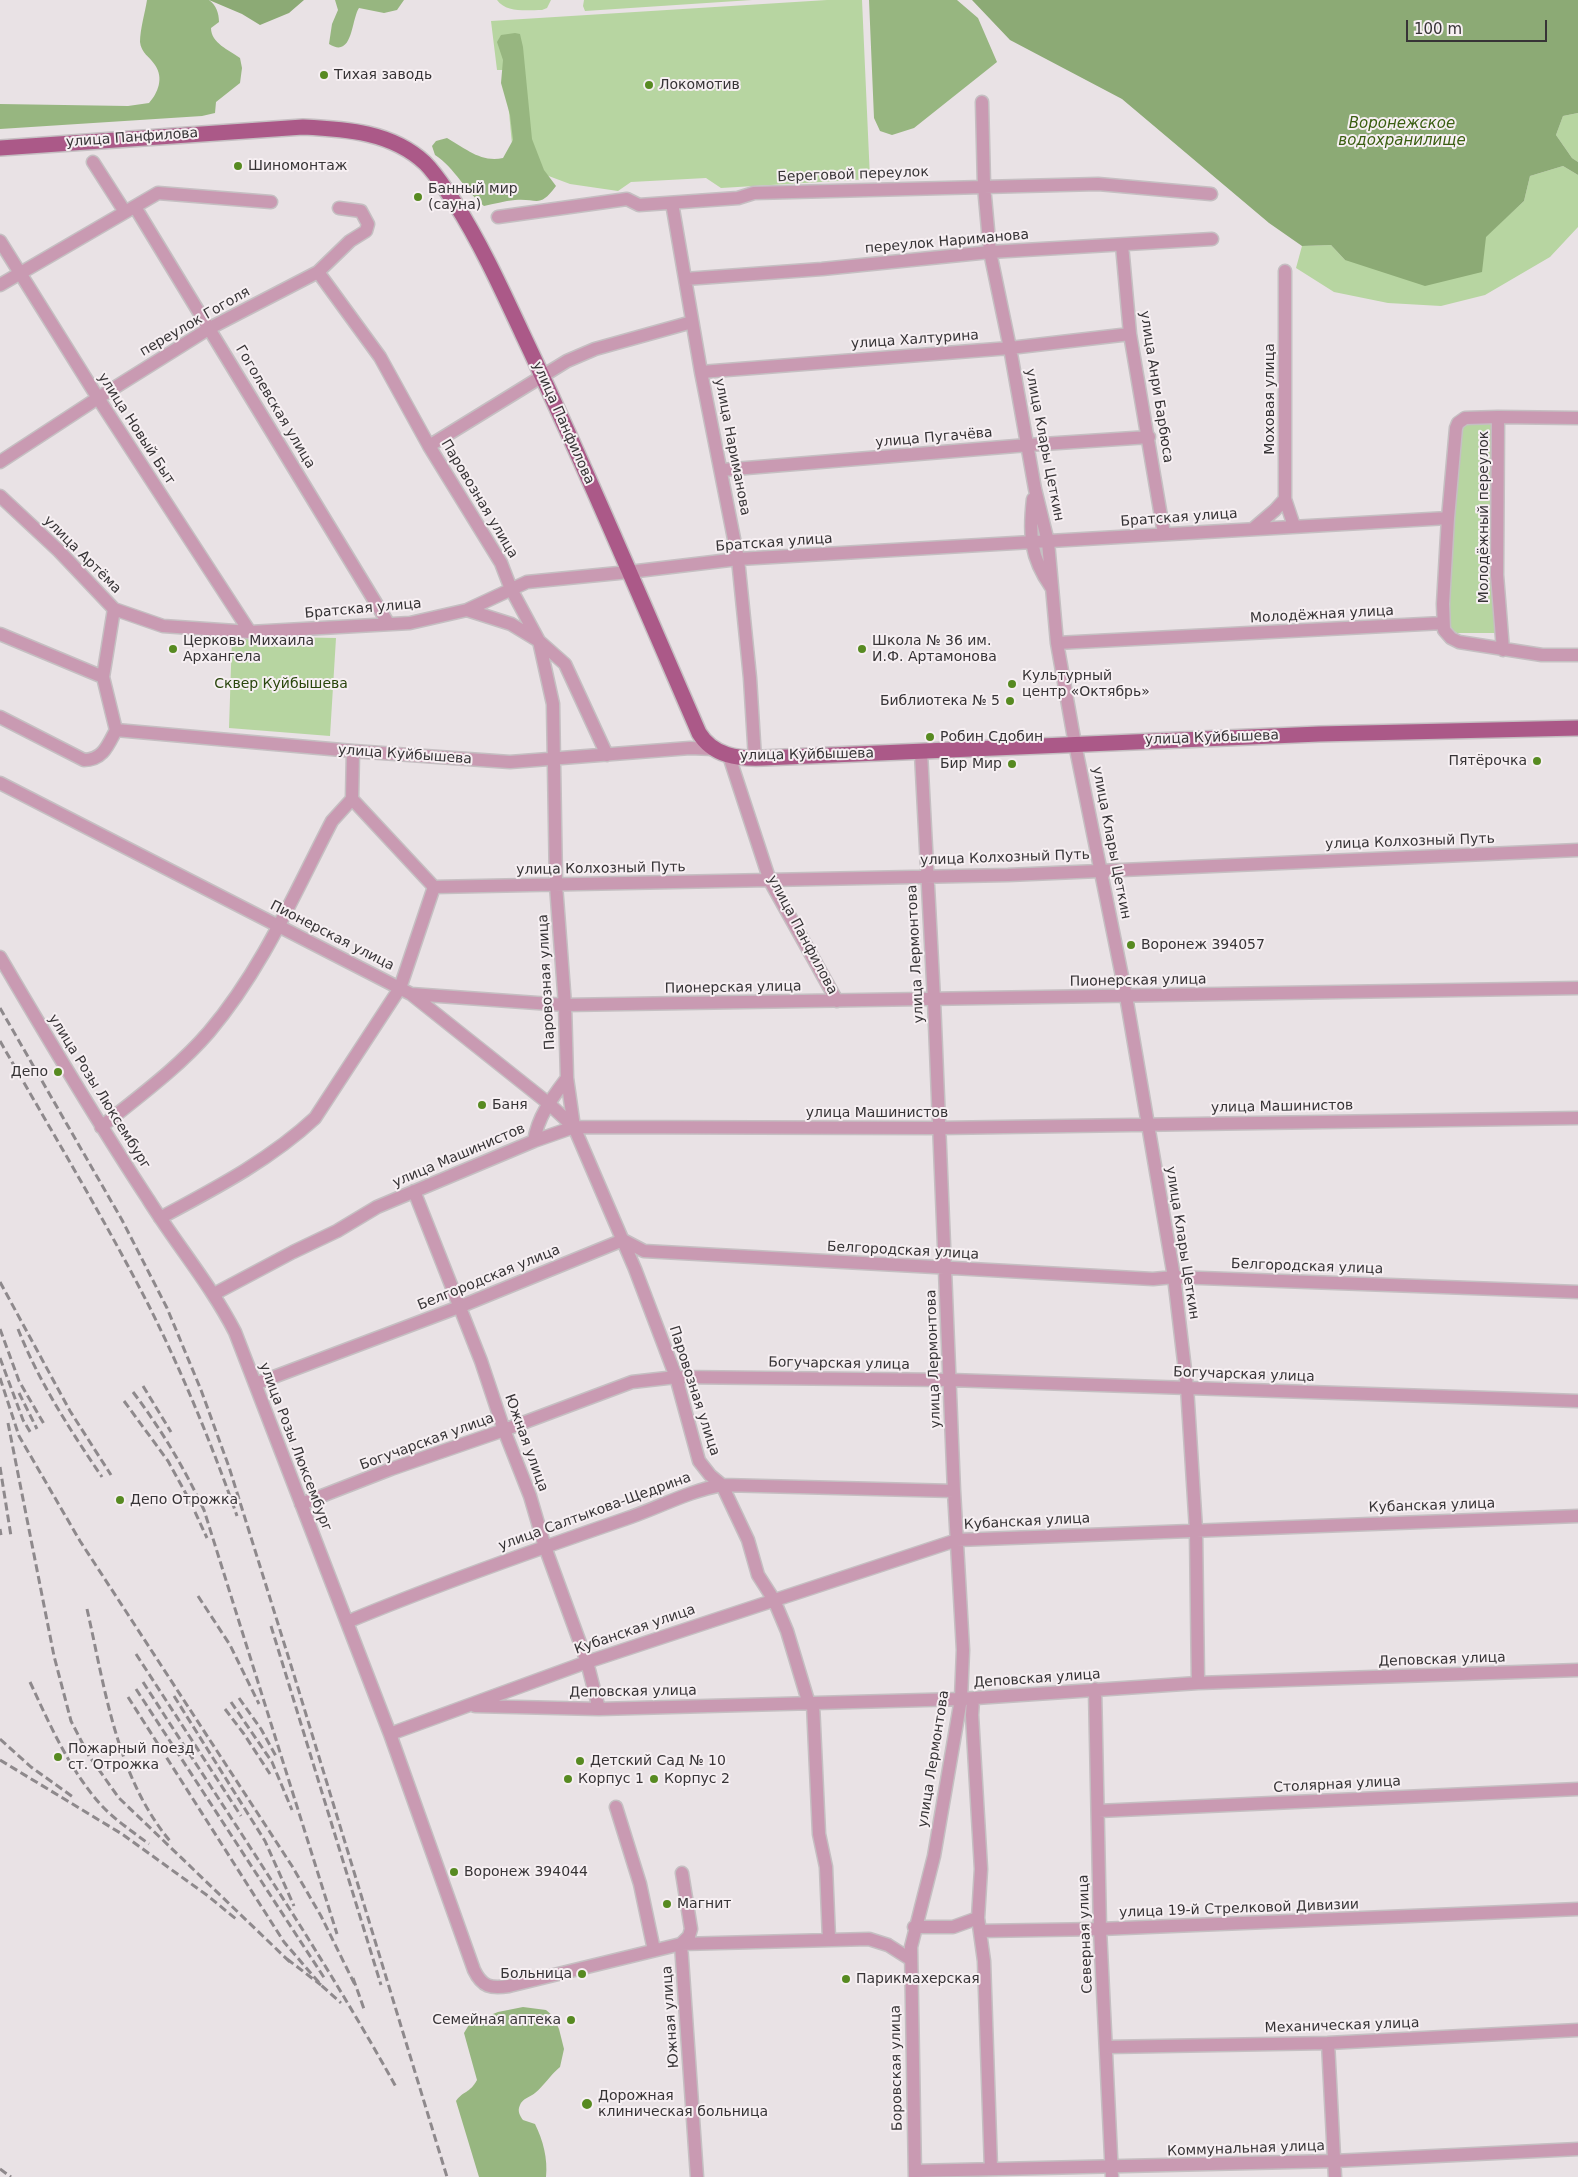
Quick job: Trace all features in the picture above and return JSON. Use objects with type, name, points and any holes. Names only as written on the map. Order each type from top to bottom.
[{"type":"main road","name":"улица Панфилова","points":[[0,148],[303,127],[333,128],[367,133],[391,141],[411,152],[438,177],[482,250],[543,377],[630,572],[698,733],[714,749]]},
{"type":"main road","name":"улица Куйбышева","points":[[714,749],[729,756],[755,758],[921,753],[1075,744],[1318,734],[1578,728]]},
{"type":"street","name":"улица Клары Цеткин","points":[[982,102],[984,186],[990,252],[1010,348],[1034,489],[1048,542],[1057,643],[1075,744],[1126,996],[1174,1277],[1187,1388],[1196,1530],[1198,1683]]},
{"type":"street","name":"Гоголевская улица","points":[[93,162],[130,210],[210,328],[388,623]]},
{"type":"street","name":"Береговой переулок","points":[[498,217],[627,199],[639,205],[738,198],[748,193],[1098,184],[1211,194]]},
{"type":"street","points":[[0,285],[158,193],[271,202]]},
{"type":"street","name":"улица Нариманова","points":[[672,203],[692,322],[738,559],[750,678],[755,758]]},
{"type":"street","name":"переулок Гоголя","points":[[0,462],[210,328],[318,272],[350,241],[366,231],[368,224],[361,211],[339,208]]},
{"type":"street","name":"переулок Нариманова","points":[[685,279],[990,252],[1212,239]]},
{"type":"street","name":"улица Новый Быт","points":[[0,241],[98,398],[250,632]]},
{"type":"street","name":"улица Анри Барбюса","points":[[1122,245],[1130,334],[1164,534]]},
{"type":"street","name":"Моховая улица","points":[[1285,271],[1285,499],[1294,526]]},
{"type":"street","name":"Паровозная улица","points":[[318,272],[380,357],[429,446],[501,563],[511,589],[540,641],[552,704],[556,884],[568,1078],[574,1127],[635,1269],[676,1378],[699,1461],[722,1485],[748,1540],[758,1575],[774,1600],[787,1631],[811,1704],[819,1834],[826,1867],[829,1939]]},
{"type":"street","points":[[429,446],[567,361],[595,349],[692,322]]},
{"type":"street","name":"улица Халтурина","points":[[702,372],[1010,348],[1130,334]]},
{"type":"street","points":[[1498,417],[1578,418]]},
{"type":"street","name":"Молодёжный переулок","points":[[1443,624],[1448,518],[1458,423],[1465,418],[1498,417],[1497,576],[1503,650]]},
{"type":"street","name":"улица Пугачёва","points":[[722,470],[1149,437]]},
{"type":"street","points":[[1034,489],[1032,543],[1039,569],[1052,588]]},
{"type":"street","name":"улица Артёма","points":[[0,496],[114,609],[103,677]]},
{"type":"street","points":[[1254,528],[1285,499]]},
{"type":"street","name":"Братская улица","points":[[114,609],[163,626],[250,632],[410,623],[467,610],[527,582],[738,559],[1448,518]]},
{"type":"street","points":[[501,563],[527,582]]},
{"type":"street","points":[[467,610],[512,624],[540,641],[565,664],[607,755]]},
{"type":"street","points":[[1443,624],[1447,635],[1459,642],[1542,655],[1578,655]]},
{"type":"street","name":"Молодёжная улица","points":[[1057,643],[1443,624]]},
{"type":"street","points":[[0,634],[103,677],[116,730],[101,756],[94,760],[84,760],[0,718]]},
{"type":"street","name":"улица Куйбышева","points":[[116,730],[354,752],[510,762],[690,748],[714,749]]},
{"type":"street","points":[[690,748],[696,742],[698,733]]},
{"type":"street","points":[[100,1127],[181,1061],[209,1032],[245,985],[332,821],[352,799],[354,752]]},
{"type":"street","name":"улица Лермонтова","points":[[910,1959],[914,1927],[934,1856],[967,1699],[954,1491],[940,1128],[921,753]]},
{"type":"street","name":"улица Панфилова","points":[[729,756],[770,881],[837,1001]]},
{"type":"street","name":"Пионерская улица","points":[[0,783],[406,991],[565,1006],[1578,988]]},
{"type":"street","points":[[160,1218],[267,1157],[297,1135],[315,1118],[406,991],[434,887],[352,799]]},
{"type":"street","name":"улица Колхозный Путь","points":[[434,887],[1036,874],[1578,850]]},
{"type":"street","name":"улица Розы Люксембург","points":[[0,957],[100,1127],[160,1218],[214,1294],[235,1332],[390,1734],[474,1970],[485,1986],[496,1988],[654,1950]]},
{"type":"street","points":[[406,991],[548,1103],[574,1127]]},
{"type":"street","points":[[534,1141],[536,1126],[548,1103],[568,1078]]},
{"type":"street","name":"улица Машинистов","points":[[214,1294],[337,1231],[377,1207],[534,1141],[574,1127],[940,1128],[1578,1118]]},
{"type":"street","name":"Южная улица","points":[[414,1191],[481,1361],[504,1430],[530,1496],[544,1547],[587,1662],[599,1709]]},
{"type":"street","name":"Белгородская улица","points":[[255,1384],[459,1307],[623,1240],[644,1251],[946,1269],[1153,1279],[1174,1277],[1578,1292]]},
{"type":"street","points":[[635,1269],[644,1251]]},
{"type":"street","name":"Богучарская улица","points":[[301,1504],[391,1469],[504,1430],[632,1382],[676,1378],[950,1380],[1578,1402]]},
{"type":"street","name":"улица Салтыкова-Щедрина","points":[[346,1622],[544,1547],[664,1505],[702,1488],[722,1485],[954,1491]]},
{"type":"street","name":"Кубанская улица","points":[[390,1734],[587,1662],[957,1540],[1578,1516]]},
{"type":"street","name":"Деповская улица","points":[[467,1706],[599,1709],[967,1699],[1198,1683],[1578,1670]]},
{"type":"street","name":"Северная улица","points":[[1094,1689],[1100,1929],[1112,2172]]},
{"type":"street","points":[[967,1699],[972,1715],[981,1869],[979,1924],[984,1961],[991,2170]]},
{"type":"street","name":"Столярная улица","points":[[1098,1811],[1578,1789]]},
{"type":"street","name":"Южная улица","points":[[616,1807],[640,1884],[654,1950]]},
{"type":"street","points":[[680,1944],[689,1936],[691,1929],[682,1873]]},
{"type":"street","name":"улица 19-й Стрелковой Дивизии","points":[[914,1927],[953,1927],[979,1924],[1100,1929],[1578,1909]]},
{"type":"street","points":[[654,1950],[680,1944],[856,1938],[878,1940],[897,1949],[910,1959]]},
{"type":"street","name":"Южная улица","points":[[680,1944],[697,2177]]},
{"type":"street","name":"Боровская улица","points":[[910,1959],[915,2174]]},
{"type":"street","name":"Механическая улица","points":[[1107,2047],[1328,2043],[1578,2030]]},
{"type":"street","points":[[1328,2043],[1335,2177]]},
{"type":"street","name":"Коммунальная улица","points":[[915,2174],[991,2170],[1112,2172],[1578,2149]]},
{"type":"green space","points":[[497,0],[551,0],[547,8],[542,10],[517,10],[506,7]]},
{"type":"green space","points":[[584,0],[752,0],[585,11],[583,6]]},
{"type":"green space","points":[[827,0],[862,0],[870,179],[721,188],[706,178],[631,182],[618,191],[570,184],[546,175],[513,155],[505,70],[497,70],[491,21]]},
{"type":"green space","points":[[1578,113],[1578,162],[1572,158],[1556,135],[1563,116]]},
{"type":"green space","points":[[1563,166],[1578,175],[1578,227],[1550,257],[1485,295],[1441,306],[1388,303],[1334,292],[1296,268],[1302,246],[1331,245],[1345,260],[1486,236],[1524,201],[1530,176]]},
{"type":"green space","points":[[1492,423],[1490,573],[1497,633],[1457,633],[1450,628],[1446,602],[1462,424]]},
{"type":"green space","name":"Сквер Куйбышева","points":[[232,636],[336,638],[330,736],[229,728]]},
{"type":"shaded area","points":[[147,0],[209,0],[215,7],[218,12],[219,22],[211,28],[214,38],[221,46],[240,58],[242,68],[240,83],[216,102],[215,113],[202,116],[0,129],[0,104],[128,106],[149,103],[159,85],[159,75],[158,70],[144,52],[140,42]]},
{"type":"shaded area","points":[[335,0],[404,0],[397,10],[384,13],[359,8],[347,42],[343,46],[337,47],[329,44],[332,24],[338,10]]},
{"type":"shaded area","points":[[869,0],[957,0],[978,18],[997,62],[914,128],[892,135],[880,131],[874,118]]},
{"type":"shaded area","points":[[520,34],[523,47],[532,139],[544,170],[556,186],[542,200],[515,200],[484,206],[471,194],[448,166],[435,155],[432,146],[436,141],[447,138],[480,157],[503,158],[513,140],[510,115],[501,83],[503,60],[497,42],[501,35]]},
{"type":"shaded area","points":[[523,2007],[546,2010],[553,2016],[559,2029],[564,2049],[560,2067],[538,2090],[522,2101],[519,2109],[523,2120],[535,2124],[538,2130],[546,2157],[546,2177],[479,2177],[456,2101],[477,2080],[464,2033],[470,2023],[498,2012]]},
{"type":"water","points":[[209,0],[304,0],[289,13],[260,25],[242,14]]},
{"type":"water","name":"Воронежское водохранилище","points":[[972,0],[1578,0],[1578,113],[1563,116],[1556,135],[1572,158],[1578,162],[1578,175],[1563,166],[1530,176],[1524,201],[1486,237],[1482,272],[1425,286],[1345,260],[1331,245],[1302,246],[1269,223],[1122,99],[1010,40]]},
{"type":"railway","points":[[0,1008],[122,1220],[167,1308],[201,1390],[229,1467],[447,2177]]},
{"type":"railway","points":[[0,1041],[95,1206],[149,1306],[196,1410],[237,1516]]},
{"type":"railway","points":[[0,1282],[70,1411],[111,1475]]},
{"type":"railway","points":[[0,1329],[19,1381],[44,1424]]},
{"type":"railway","points":[[18,1329],[35,1368],[78,1441],[102,1477]]},
{"type":"railway","points":[[0,1358],[23,1420],[32,1435]]},
{"type":"railway","points":[[0,1378],[19,1436],[80,1541],[292,1866],[321,1916],[355,1985]]},
{"type":"railway","points":[[143,1386],[171,1432]]},
{"type":"railway","points":[[133,1392],[172,1450],[204,1510],[337,1934]]},
{"type":"railway","points":[[19,1393],[37,1429]]},
{"type":"railway","points":[[124,1401],[168,1461],[190,1501],[207,1538]]},
{"type":"railway","points":[[8,1423],[54,1656],[71,1721],[89,1756],[119,1798],[292,1964]]},
{"type":"railway","points":[[0,1467],[11,1536]]},
{"type":"railway","points":[[0,1529],[1,1535]]},
{"type":"railway","points":[[198,1596],[230,1645],[259,1704]]},
{"type":"railway","points":[[87,1609],[107,1700],[125,1760],[152,1816],[170,1841]]},
{"type":"railway","points":[[271,1626],[381,1985]]},
{"type":"railway","points":[[136,1654],[241,1816]]},
{"type":"railway","points":[[30,1682],[61,1746],[79,1777],[112,1816],[149,1844]]},
{"type":"railway","points":[[143,1682],[305,1933],[396,2087]]},
{"type":"railway","points":[[136,1689],[325,1979]]},
{"type":"railway","points":[[174,1696],[265,1841],[294,1906]]},
{"type":"railway","points":[[128,1697],[284,1942],[321,1985],[341,2003]]},
{"type":"railway","points":[[239,1698],[261,1729],[277,1758]]},
{"type":"railway","points":[[231,1702],[272,1762],[292,1810]]},
{"type":"railway","points":[[225,1709],[270,1774]]},
{"type":"railway","points":[[0,1739],[31,1767],[73,1797]]},
{"type":"railway","points":[[0,1760],[122,1834],[208,1896],[236,1919]]},
{"type":"railway","points":[[287,1959],[321,1985]]},
{"type":"railway","points":[[353,1978],[364,2009]]},
{"type":"railway","points":[[0,2169],[11,2177]]},
{"type":"place","name":"Тихая заводь","points":[[324,75]]},
{"type":"place","name":"Локомотив","points":[[649,85]]},
{"type":"place","name":"Шиномонтаж","points":[[238,166]]},
{"type":"place","name":"Банный мир (сауна)","points":[[418,197]]},
{"type":"place","name":"Церковь Михаила Архангела","points":[[173,649]]},
{"type":"place","name":"Школа № 36 им. И.Ф. Артамонова","points":[[862,649]]},
{"type":"place","name":"Культурный центр «Октябрь»","points":[[1012,684]]},
{"type":"place","name":"Библиотека № 5","points":[[1010,701]]},
{"type":"place","name":"Робин Сдобин","points":[[930,737]]},
{"type":"place","name":"Пятёрочка","points":[[1537,761]]},
{"type":"place","name":"Бир Мир","points":[[1012,764]]},
{"type":"place","name":"Воронеж 394057","points":[[1131,945]]},
{"type":"place","name":"Депо","points":[[58,1072]]},
{"type":"place","name":"Баня","points":[[482,1105]]},
{"type":"place","name":"Депо Отрожка","points":[[120,1500]]},
{"type":"place","name":"Пожарный поезд ст. Отрожка","points":[[58,1757]]},
{"type":"place","name":"Детский Сад № 10","points":[[580,1761]]},
{"type":"place","name":"Корпус 1","points":[[568,1779]]},
{"type":"place","name":"Корпус 2","points":[[654,1779]]},
{"type":"place","name":"Воронеж 394044","points":[[454,1872]]},
{"type":"place","name":"Магнит","points":[[667,1904]]},
{"type":"place","name":"Больница","points":[[582,1974]]},
{"type":"place","name":"Парикмахерская","points":[[846,1979]]},
{"type":"place","name":"Семейная аптека","points":[[571,2020]]},
{"type":"place","name":"Дорожная клиническая больница","points":[[587,2104]]}]
